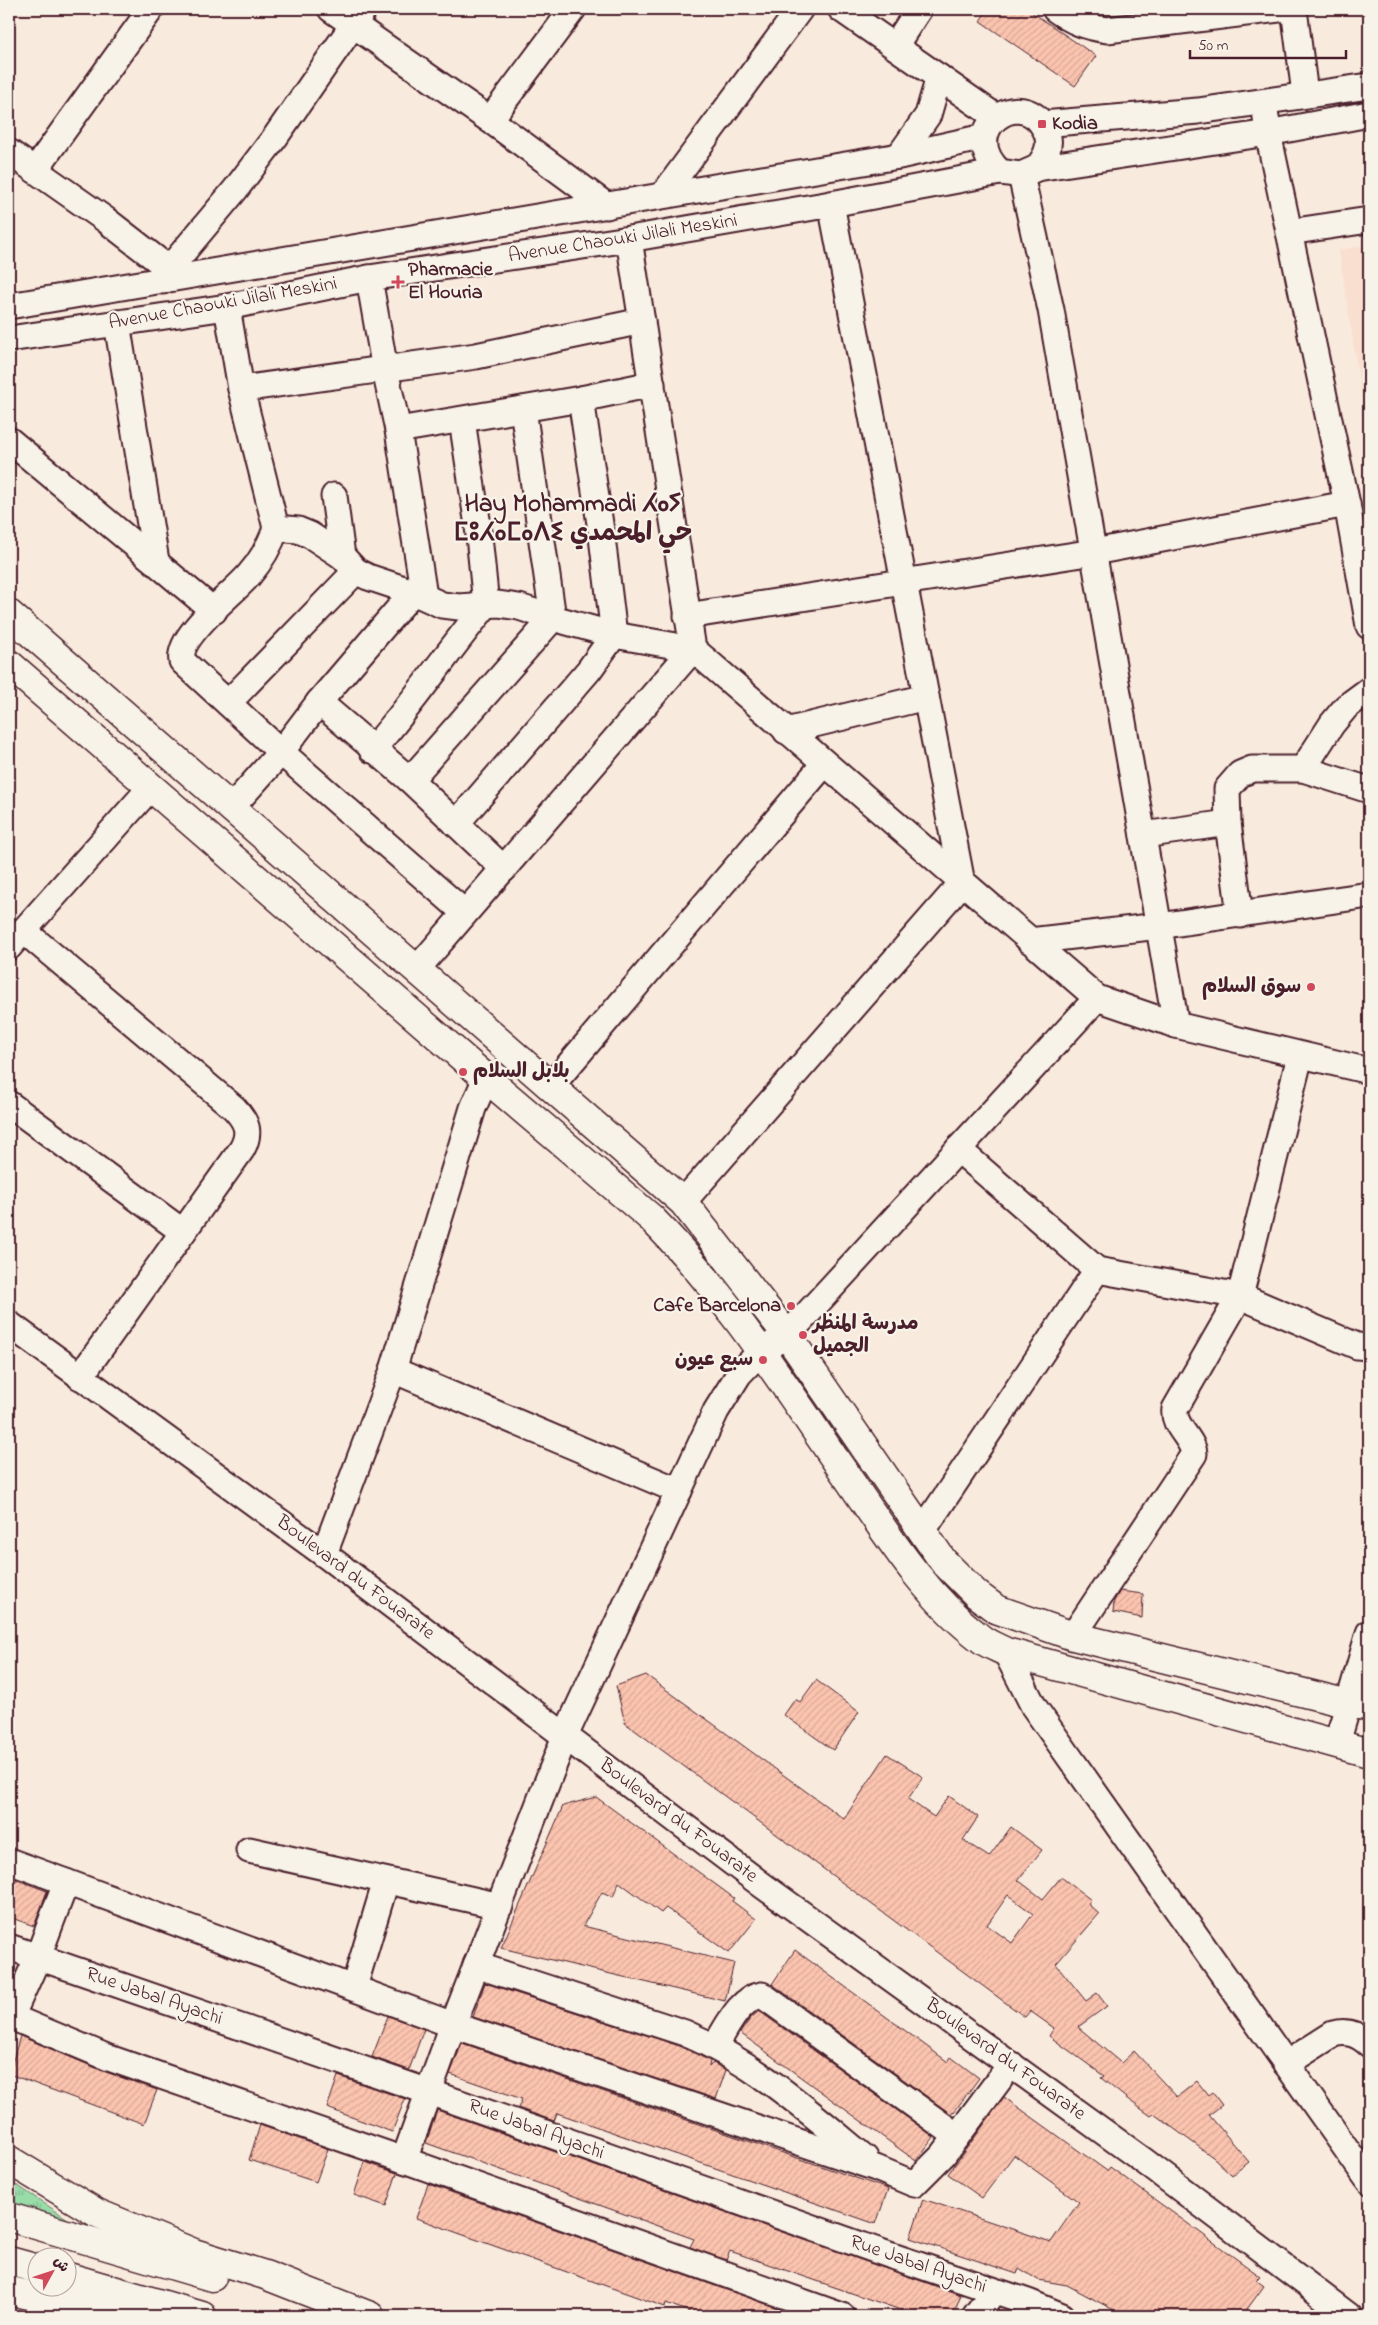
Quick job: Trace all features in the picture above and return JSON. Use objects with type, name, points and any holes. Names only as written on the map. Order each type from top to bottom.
[{"type":"main road","points":[[9,614],[683,1202],[787,1334],[943,1561],[976,1594],[996,1609],[1073,1636],[1359,1705]]},
{"type":"main road","points":[[9,664],[657,1224],[676,1243],[761,1351],[886,1532],[948,1610],[981,1639],[1006,1652],[1369,1753]]},
{"type":"main road","points":[[9,2160],[97,2213],[194,2253],[265,2275],[370,2316]]},
{"type":"main road","points":[[9,2217],[334,2316]]},
{"type":"main road","points":[[9,2261],[28,2266]]},
{"type":"main road","points":[[78,2280],[202,2316]]},
{"type":"main road","points":[[9,2291],[133,2316]]},
{"type":"street","points":[[35,170],[151,9]]},
{"type":"street","points":[[331,9],[358,16],[490,120],[607,206]]},
{"type":"street","points":[[490,120],[573,9]]},
{"type":"street","points":[[663,195],[800,9]]},
{"type":"street","points":[[841,9],[939,77],[990,127]]},
{"type":"street","points":[[894,46],[919,9]]},
{"type":"street","points":[[1055,9],[1072,22],[1108,30],[1279,9]]},
{"type":"street","points":[[1294,9],[1305,94]]},
{"type":"street","points":[[9,152],[106,220],[166,275],[276,136],[358,16]]},
{"type":"street","points":[[899,156],[928,114],[939,77]]},
{"type":"street","points":[[1042,124],[1157,116],[1369,86]]},
{"type":"street","points":[[1264,102],[1268,133],[1347,504],[1369,626]]},
{"type":"street","points":[[1021,110],[1033,115],[1042,124],[1048,135],[1049,147],[1045,159],[1019,172],[987,156],[990,127],[1008,111],[1021,110]]},
{"type":"street","name":"Avenue Chaouki Jilali Meskini","points":[[9,339],[227,307],[369,278],[629,239],[1019,172],[1268,133],[1369,114]]},
{"type":"street","name":"Avenue Chaouki Jilali Meskini","points":[[9,306],[166,275],[607,206],[899,156],[990,127]]},
{"type":"street","points":[[1019,172],[1051,310],[1176,1025]]},
{"type":"street","points":[[831,204],[962,883]]},
{"type":"street","points":[[1289,232],[1369,220]]},
{"type":"street","points":[[416,969],[692,649],[629,239]]},
{"type":"street","points":[[369,278],[385,370],[398,430],[419,594]]},
{"type":"street","points":[[227,307],[241,389],[276,528],[270,545],[257,565],[194,631],[182,648],[182,661],[281,752],[465,913]]},
{"type":"street","points":[[241,389],[385,370],[513,350],[642,321]]},
{"type":"street","points":[[117,323],[156,561]]},
{"type":"street","points":[[398,430],[523,410],[652,384]]},
{"type":"street","points":[[456,824],[589,670],[614,635],[602,537],[581,399]]},
{"type":"street","points":[[410,780],[552,618],[523,410]]},
{"type":"street","points":[[372,750],[397,722],[455,643],[486,605],[478,526],[462,420]]},
{"type":"street","points":[[9,440],[214,611]]},
{"type":"street","points":[[334,496],[349,564]]},
{"type":"street","points":[[687,616],[1094,552],[1347,504]]},
{"type":"street","points":[[276,528],[298,530],[310,535],[349,564],[378,582],[419,594],[442,605],[519,607],[614,635],[692,649],[1096,998],[1176,1025],[1369,1071]]},
{"type":"street","points":[[228,703],[349,564]]},
{"type":"street","points":[[231,808],[281,752],[319,702],[419,594]]},
{"type":"street","points":[[1303,769],[1346,707],[1369,690]]},
{"type":"street","points":[[786,730],[926,697]]},
{"type":"street","points":[[319,702],[372,750],[410,780],[504,869]]},
{"type":"street","points":[[551,1086],[824,764]]},
{"type":"street","points":[[1240,915],[1228,824],[1227,789],[1240,774],[1252,769],[1303,769],[1369,790]]},
{"type":"street","points":[[80,1377],[242,1149],[247,1139],[248,1128],[243,1117],[16,939],[150,787]]},
{"type":"street","points":[[1143,835],[1228,824]]},
{"type":"street","points":[[683,1202],[962,883]]},
{"type":"street","points":[[1030,941],[1159,926],[1369,895]]},
{"type":"street","points":[[404,2160],[453,2025],[565,1736],[716,1411],[739,1374],[761,1351],[787,1334],[1096,998]]},
{"type":"street","points":[[1073,1636],[1194,1454],[1192,1446],[1175,1418],[1175,1409],[1240,1296],[1300,1056]]},
{"type":"street","points":[[324,1554],[393,1370],[472,1108],[486,1078]]},
{"type":"street","points":[[9,1104],[183,1232]]},
{"type":"street","points":[[958,1149],[1097,1270],[1240,1296],[1365,1350]]},
{"type":"street","points":[[922,1532],[1097,1270]]},
{"type":"street","name":"Boulevard du Fouarate","points":[[9,1324],[324,1554],[762,1884],[1144,2161],[1349,2316]]},
{"type":"street","points":[[393,1370],[679,1491]]},
{"type":"street","points":[[1336,1743],[1359,1705],[1369,1633]]},
{"type":"street","points":[[1006,1652],[1034,1708],[1369,2181]]},
{"type":"street","points":[[249,1850],[500,1906]]},
{"type":"street","points":[[9,1861],[453,2025],[876,2168],[914,2184],[943,2155],[1011,2064]]},
{"type":"street","points":[[354,1987],[386,1881]]},
{"type":"street","points":[[66,1882],[38,1957],[10,2017],[109,2058],[404,2160],[842,2316]]},
{"type":"street","name":"Rue Jabal Ayachi","points":[[9,1947],[430,2092],[1028,2302],[1062,2316]]},
{"type":"street","points":[[476,1966],[685,2033],[715,2046],[758,2071],[876,2168]]},
{"type":"street","points":[[715,2046],[744,2003],[752,1996],[762,1995],[957,2136]]},
{"type":"street","points":[[1286,2064],[1333,2034],[1341,2032],[1349,2032],[1369,2044]]},
{"type":"street","points":[[975,2316],[994,2291]]},
{"type":"shaded area","points":[[1369,245],[1369,446],[1339,250]]},
{"type":"green space","points":[[9,2180],[77,2225],[9,2204]]},
{"type":"building","points":[[988,9],[1027,9],[1096,56],[1075,86],[980,21]]},
{"type":"building","points":[[1120,1591],[1143,1594],[1142,1618],[1113,1612],[1114,1601]]},
{"type":"building","points":[[646,1675],[844,1819],[887,1754],[923,1777],[908,1799],[934,1817],[949,1796],[978,1817],[963,1840],[989,1857],[1011,1827],[1042,1850],[1018,1880],[1043,1899],[1061,1877],[1091,1900],[1088,1904],[1099,1914],[1056,1964],[1086,2001],[1097,1993],[1107,2006],[1078,2027],[1121,2063],[1134,2051],[1177,2097],[1197,2081],[1208,2095],[1212,2092],[1222,2105],[1209,2115],[1249,2162],[1232,2175],[1214,2158],[1154,2114],[1151,2116],[1126,2098],[1101,2078],[1104,2076],[1049,2036],[1054,2028],[1030,2011],[1025,2017],[625,1723],[616,1686]],"holes":[[[1008,1895],[1033,1914],[1012,1943],[987,1925]]]},
{"type":"building","points":[[816,1680],[859,1712],[833,1750],[784,1715],[795,1699],[800,1702]]},
{"type":"building","points":[[596,1797],[734,1898],[732,1901],[756,1919],[729,1953],[666,1908],[661,1913],[619,1882],[613,1897],[602,1892],[583,1926],[734,1963],[725,2001],[501,1948],[563,1806]]},
{"type":"building","points":[[12,1878],[47,1891],[34,1926],[9,1917],[9,1888]]},
{"type":"building","points":[[795,1950],[948,2062],[951,2057],[979,2078],[954,2112],[951,2114],[772,1984]]},
{"type":"building","points":[[485,1983],[680,2046],[710,2061],[709,2067],[713,2063],[726,2070],[716,2099],[473,2017]]},
{"type":"building","points":[[759,2011],[934,2137],[916,2161],[740,2033]]},
{"type":"building","points":[[388,2016],[424,2029],[409,2070],[372,2057]]},
{"type":"building","points":[[20,2036],[103,2071],[157,2090],[144,2124],[9,2074]]},
{"type":"building","points":[[462,2043],[888,2189],[876,2224],[557,2113],[554,2121],[518,2108],[522,2099],[450,2074]]},
{"type":"building","points":[[338,2076],[405,2099],[392,2132],[327,2108]]},
{"type":"building","points":[[1004,2097],[1107,2171],[1110,2167],[1260,2276],[1256,2280],[1264,2286],[1242,2316],[1125,2316],[1067,2285],[1038,2280],[1019,2268],[1017,2274],[910,2238],[923,2199],[1051,2242],[1079,2202],[1014,2155],[982,2198],[948,2174]]},
{"type":"building","points":[[437,2110],[961,2295],[953,2316],[918,2316],[730,2251],[726,2260],[690,2247],[694,2239],[426,2143]]},
{"type":"building","points":[[260,2125],[328,2149],[316,2182],[249,2160]]},
{"type":"building","points":[[365,2162],[397,2173],[386,2206],[354,2195]]},
{"type":"building","points":[[428,2184],[800,2316],[700,2316],[666,2303],[665,2307],[416,2218]]},
{"type":"place","name":"Kodia","points":[[1042,124]]},
{"type":"place","name":"Pharmacie El Houria","points":[[398,282]]},
{"type":"place","name":"سوق السلام","points":[[1311,987]]},
{"type":"place","name":"بلابل السلام","points":[[463,1072]]},
{"type":"place","name":"Cafe Barcelona","points":[[791,1306]]},
{"type":"place","name":"مدرسة المنظر الجميل","points":[[803,1335]]},
{"type":"place","name":"سبع عيون","points":[[763,1360]]},
{"type":"district","name":"Hay Mohammadi ⵃⴰⵢ ⵎⵓⵃⴰⵎⴰⴷⵉ حي المحمدي","points":[[573,520]]}]
